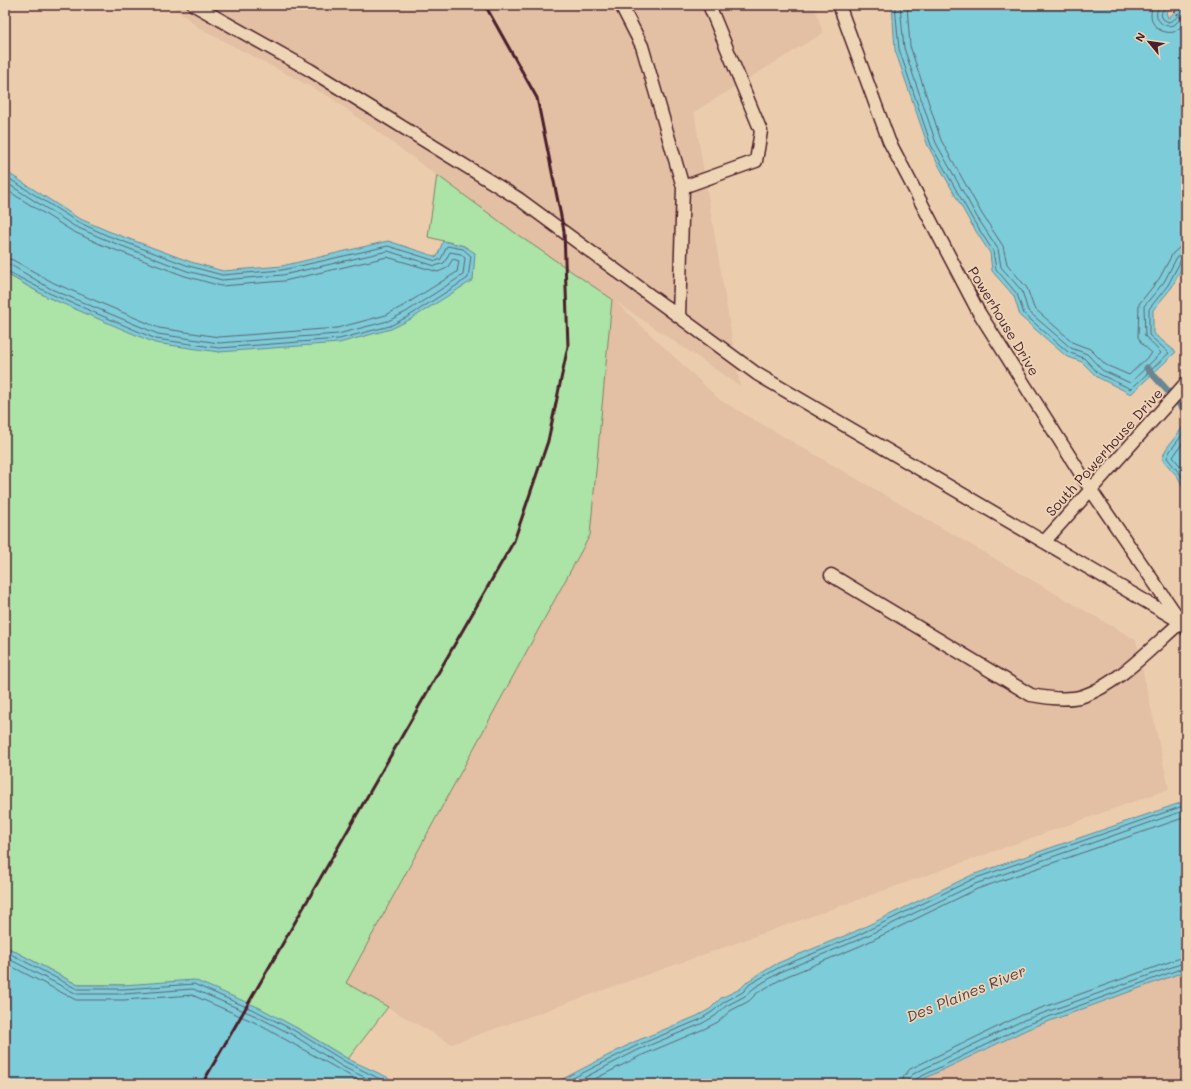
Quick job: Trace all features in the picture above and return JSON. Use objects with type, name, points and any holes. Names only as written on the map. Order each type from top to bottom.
[{"type":"lane","points":[[194,5],[310,70],[519,199],[757,374],[1044,542],[1183,626],[1112,682],[1083,696],[1051,698],[1031,694],[831,575]]},
{"type":"lane","points":[[621,5],[642,46],[683,187],[678,316]]},
{"type":"lane","points":[[683,187],[756,161],[761,131],[709,5]]},
{"type":"lane","name":"Powerhouse Drive","points":[[839,5],[889,141],[978,311],[1091,490],[1183,626]]},
{"type":"lane","name":"South Powerhouse Drive","points":[[1044,542],[1186,382]]},
{"type":"path","points":[[1168,5],[1186,23]]},
{"type":"shaded area","points":[[171,5],[814,5],[823,33],[694,112],[740,386],[615,301],[720,400],[1136,640],[1169,789],[452,1044],[346,984],[590,535],[612,299],[518,235],[330,97],[199,28]]},
{"type":"shaded area","points":[[1186,971],[1186,1084],[913,1084],[1028,1029]]},
{"type":"green space","points":[[437,175],[518,235],[612,299],[590,535],[346,983],[388,1007],[348,1059],[297,1028],[123,985],[78,985],[5,946],[5,273],[47,297],[83,310],[219,352],[464,246],[428,237]]},
{"type":"water","points":[[892,5],[1173,5],[1166,12],[1168,18],[1183,5],[1186,5],[1186,259],[1172,287],[1153,310],[1153,333],[1176,352],[1131,394],[1097,377],[1082,362],[1066,356],[1020,316],[1014,296],[992,271],[990,253],[970,222],[928,146],[895,50]]},
{"type":"water","points":[[5,171],[78,218],[108,231],[191,262],[223,271],[282,266],[388,241],[437,257],[443,241],[464,246],[475,253],[473,280],[411,319],[391,329],[339,343],[219,352],[155,343],[47,297],[5,273]]},
{"type":"water","points":[[1186,423],[1186,493],[1178,477],[1162,459],[1166,449]]},
{"type":"water","name":"Des Plaines River","points":[[1186,801],[1186,971],[1028,1029],[913,1084],[545,1084],[555,1083],[634,1042],[697,1016],[710,1009],[721,998],[740,989],[748,981],[778,963],[854,932],[972,875]]},
{"type":"water","points":[[5,946],[78,985],[123,985],[194,980],[260,1008],[297,1028],[348,1059],[402,1084],[5,1084]]},
{"type":"waterway","points":[[1147,368],[1186,411]]},
{"type":"railway","points":[[202,1084],[514,541],[548,441],[568,346],[564,231],[537,98],[485,5]]}]
